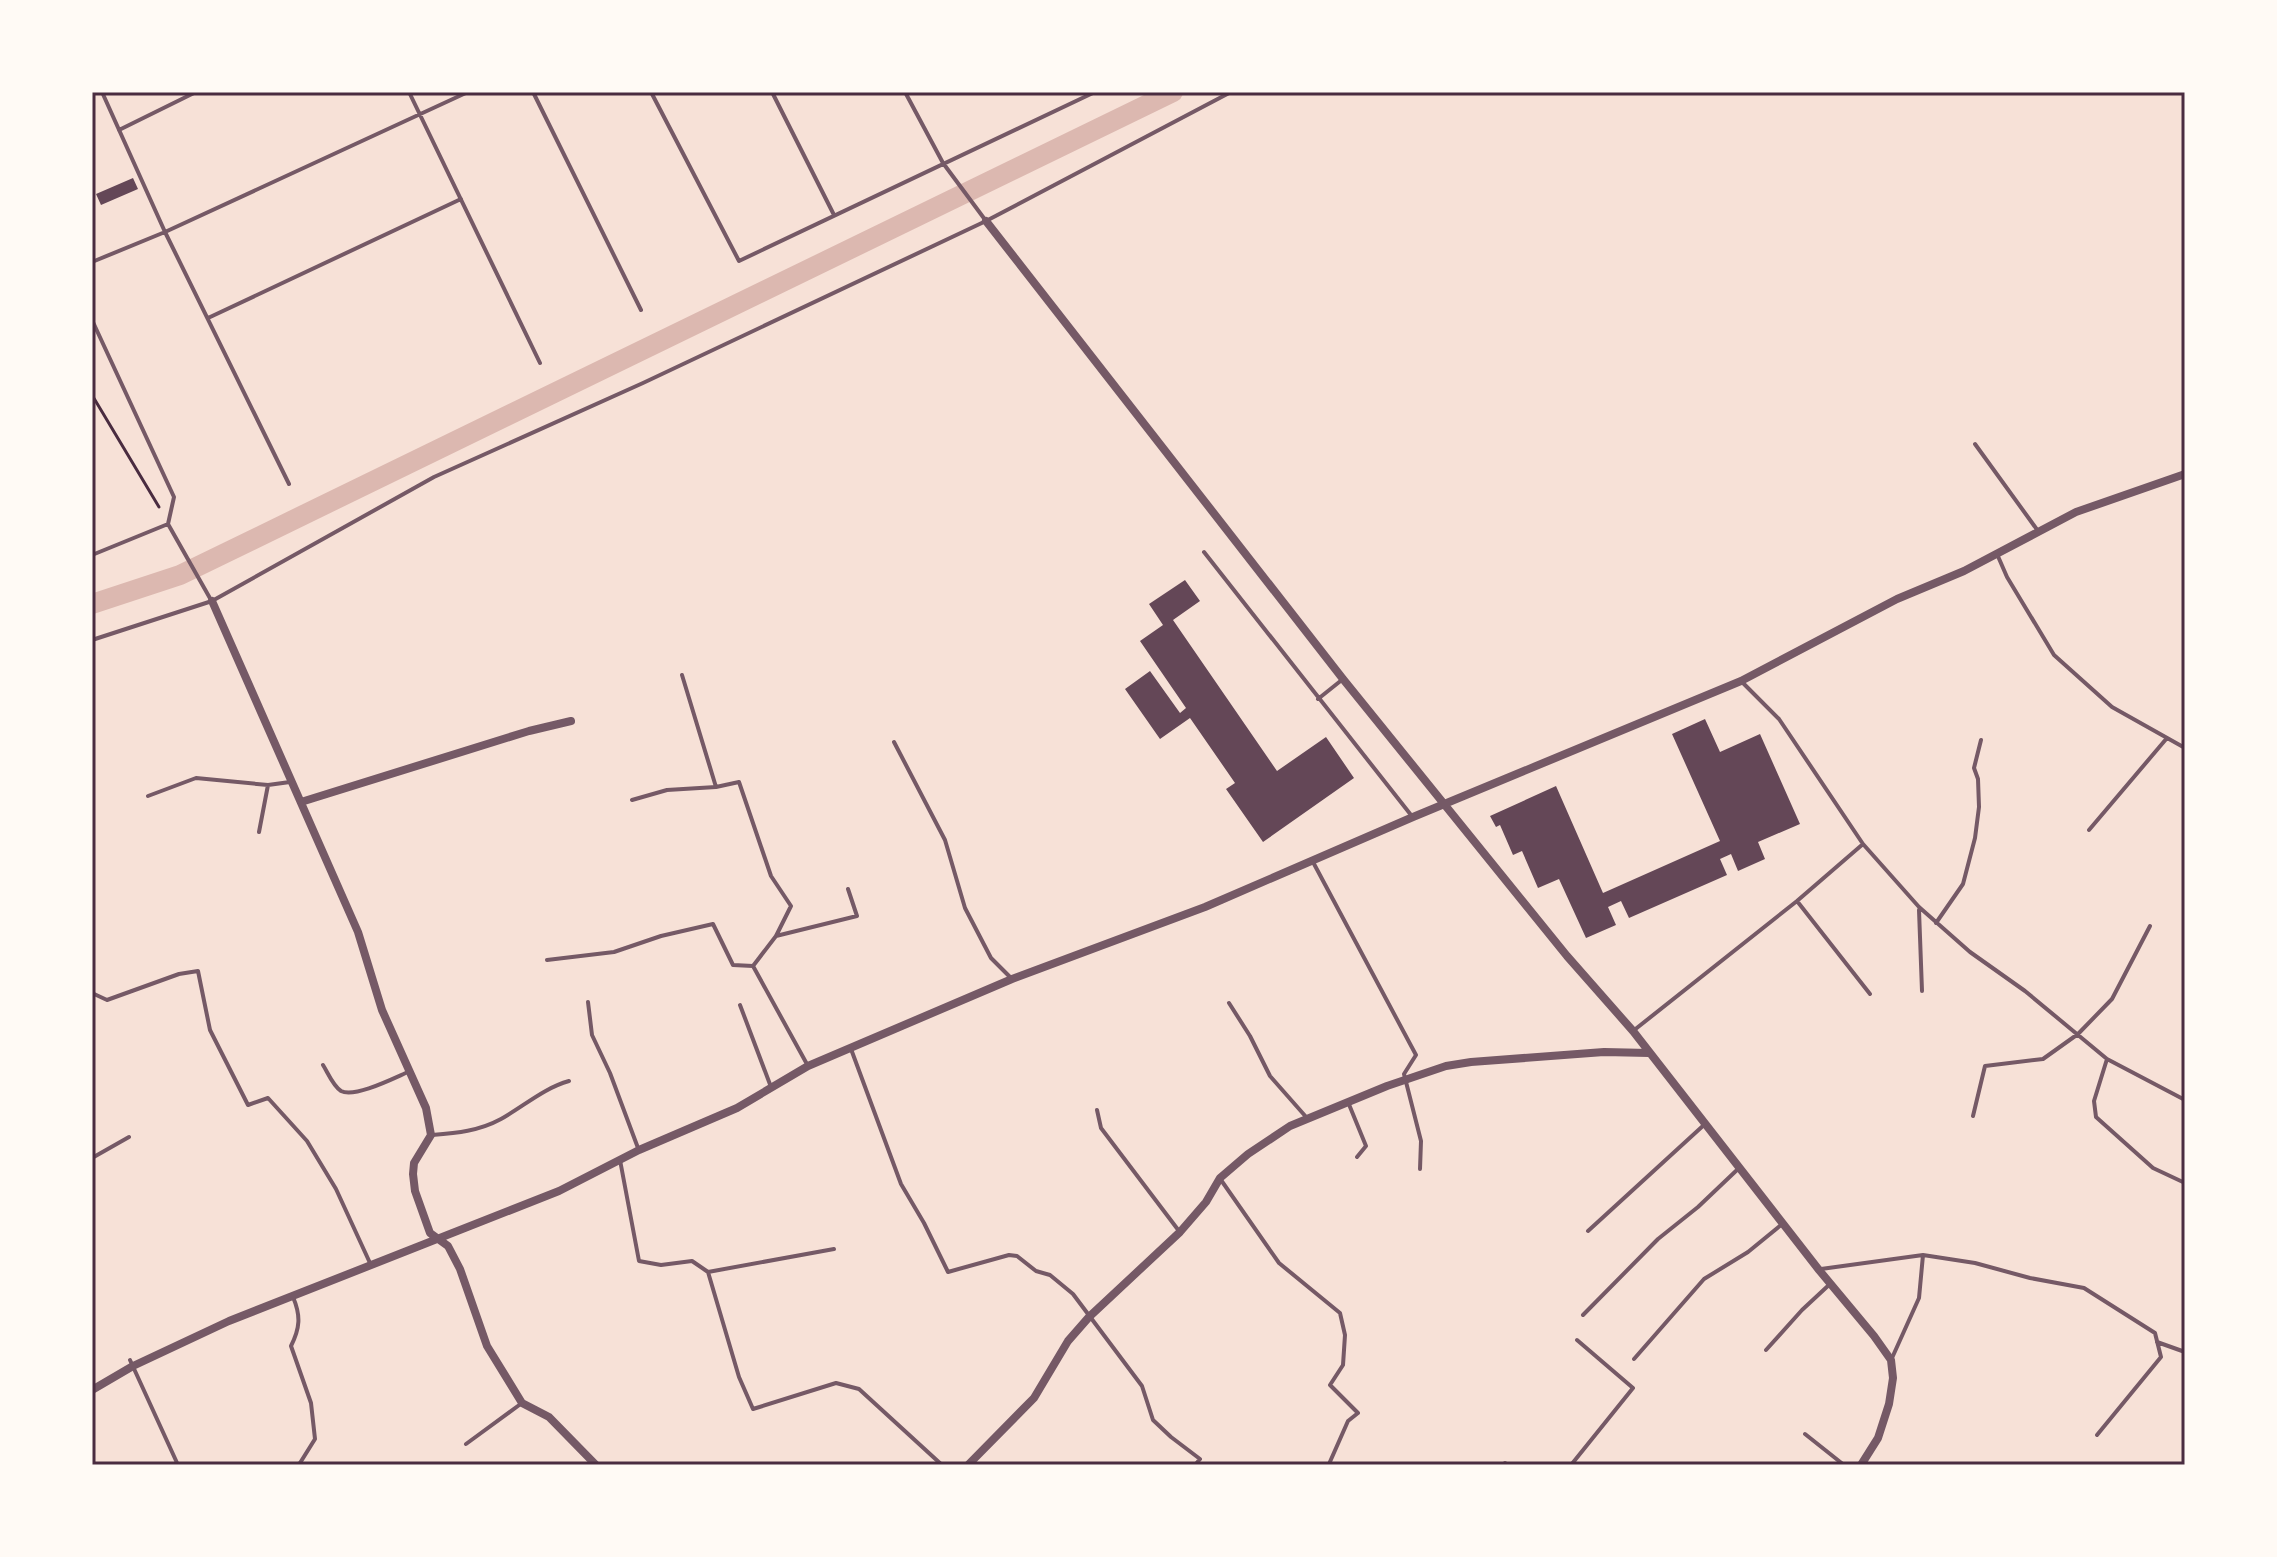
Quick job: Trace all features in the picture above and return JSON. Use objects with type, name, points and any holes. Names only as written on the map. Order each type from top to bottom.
[{"type":"street","points":[[986,221],[1343,679],[1567,956],[1633,1031],[1891,1360],[1893,1378],[1889,1404],[1878,1438],[1861,1465]]},
{"type":"street","points":[[92,1390],[132,1363],[229,1321],[559,1191],[639,1150],[737,1108],[808,1066],[1012,979],[1205,907],[1741,681],[1897,599],[1997,554],[2076,512],[2185,474]]},
{"type":"street","points":[[212,601],[358,932],[382,1010],[426,1108],[431,1135],[414,1163],[413,1174],[430,1233],[448,1246],[460,1269],[487,1346],[522,1403],[549,1417],[593,1464]]},
{"type":"street","points":[[301,802],[529,731],[571,721]]},
{"type":"street","points":[[968,1465],[1034,1398],[1068,1341],[1089,1317],[1180,1232],[1206,1202],[1220,1178],[1248,1154],[1307,1118],[1446,1066],[1604,1052],[1649,1053]]},
{"type":"lane","points":[[102,92],[165,232],[289,484]]},
{"type":"lane","points":[[119,130],[196,92]]},
{"type":"lane","points":[[409,92],[540,363]]},
{"type":"lane","points":[[92,262],[165,232],[468,92]]},
{"type":"lane","points":[[533,92],[641,310]]},
{"type":"lane","points":[[651,92],[739,261],[1095,92]]},
{"type":"lane","points":[[772,92],[834,215]]},
{"type":"lane","points":[[905,92],[943,163],[986,221]]},
{"type":"lane","points":[[92,640],[212,601],[434,477],[643,383],[986,221],[1231,92]]},
{"type":"lane","points":[[208,318],[461,199]]},
{"type":"lane","points":[[92,320],[174,497],[168,524],[212,601]]},
{"type":"lane","points":[[1975,444],[2039,533]]},
{"type":"lane","points":[[92,555],[168,524]]},
{"type":"lane","points":[[1204,552],[1413,817]]},
{"type":"lane","points":[[1997,554],[2007,577],[2054,655],[2112,707],[2185,748]]},
{"type":"lane","points":[[682,675],[716,787]]},
{"type":"lane","points":[[1318,699],[1343,679]]},
{"type":"lane","points":[[1741,681],[1779,719],[1863,844],[1919,907],[1970,952],[2025,991],[2107,1059],[2185,1100]]},
{"type":"lane","points":[[2089,830],[2167,738]]},
{"type":"lane","points":[[1936,923],[1963,884],[1975,838],[1979,807],[1978,779],[1974,768],[1981,740]]},
{"type":"lane","points":[[894,742],[945,840],[972,920],[991,958],[1012,979]]},
{"type":"lane","points":[[148,796],[196,778],[268,785],[293,781]]},
{"type":"lane","points":[[632,800],[667,790],[716,787],[739,782],[771,876],[791,906],[776,936],[753,966]]},
{"type":"lane","points":[[259,832],[268,785]]},
{"type":"lane","points":[[1633,1031],[1797,901],[1863,844]]},
{"type":"lane","points":[[1312,860],[1416,1055],[1404,1074],[1421,1141],[1420,1169]]},
{"type":"lane","points":[[776,936],[857,916],[848,889]]},
{"type":"lane","points":[[1797,901],[1870,994]]},
{"type":"lane","points":[[1919,907],[1922,991]]},
{"type":"lane","points":[[547,960],[614,952],[661,936],[713,924],[733,965],[753,966]]},
{"type":"lane","points":[[1973,1116],[1985,1066],[2043,1059],[2078,1034],[2112,999],[2150,926]]},
{"type":"lane","points":[[753,966],[808,1066]]},
{"type":"lane","points":[[92,993],[107,1000],[179,974],[198,971],[210,1030],[248,1105],[268,1098],[307,1141],[336,1189],[371,1265]]},
{"type":"lane","points":[[588,1002],[592,1035],[639,1150]]},
{"type":"lane","points":[[1229,1003],[1270,1076],[1307,1118]]},
{"type":"lane","points":[[740,1005],[771,1087]]},
{"type":"lane","points":[[851,1049],[901,1184],[948,1272],[978,1265],[1000,1255],[1017,1256],[1034,1270],[1050,1275],[1063,1284],[1142,1386],[1151,1416],[1171,1437],[1200,1459],[1195,1465]]},
{"type":"lane","points":[[2107,1059],[2094,1101],[2096,1117],[2153,1168],[2185,1183]]},
{"type":"lane","points":[[323,1065],[338,1089],[348,1093],[373,1087],[410,1071]]},
{"type":"lane","points":[[431,1135],[470,1131],[491,1124],[549,1089],[569,1081]]},
{"type":"lane","points":[[1347,1101],[1366,1146],[1357,1157]]},
{"type":"lane","points":[[1097,1110],[1101,1128],[1180,1232]]},
{"type":"lane","points":[[1588,1231],[1705,1124]]},
{"type":"lane","points":[[92,1158],[129,1137]]},
{"type":"lane","points":[[620,1160],[639,1261],[661,1265],[692,1261],[708,1272],[739,1377],[753,1409],[836,1383],[859,1389],[942,1465]]},
{"type":"lane","points":[[1583,1315],[1658,1239],[1740,1167]]},
{"type":"lane","points":[[1220,1178],[1279,1263],[1340,1313],[1345,1335],[1343,1365],[1330,1385],[1358,1413],[1348,1421],[1329,1464],[1333,1465]]},
{"type":"lane","points":[[1634,1359],[1704,1279],[1748,1252],[1783,1223]]},
{"type":"lane","points":[[708,1272],[834,1249]]},
{"type":"lane","points":[[1891,1360],[1919,1298],[1923,1255]]},
{"type":"lane","points":[[1819,1270],[1923,1255],[1975,1263],[2084,1288],[2155,1333],[2161,1357],[2097,1435]]},
{"type":"lane","points":[[1766,1350],[1802,1310],[1832,1283]]},
{"type":"lane","points":[[293,1297],[299,1311],[299,1329],[291,1346],[311,1403],[315,1439],[296,1465]]},
{"type":"lane","points":[[1571,1465],[1633,1388],[1577,1340]]},
{"type":"lane","points":[[2157,1342],[2185,1352]]},
{"type":"lane","points":[[132,1363],[178,1465]]},
{"type":"lane","points":[[466,1444],[522,1403]]},
{"type":"lane","points":[[1805,1434],[1844,1465]]},
{"type":"path","points":[[92,395],[168,524]]},
{"type":"building","points":[[133,178],[138,189],[101,205],[96,194]]},
{"type":"building","points":[[1185,580],[1200,601],[1173,620],[1277,771],[1326,737],[1354,778],[1263,842],[1226,789],[1235,783],[1190,718],[1160,739],[1125,689],[1150,671],[1180,713],[1186,708],[1140,641],[1163,625],[1149,604]]},
{"type":"building","points":[[1705,719],[1720,752],[1760,734],[1800,824],[1758,842],[1765,859],[1738,871],[1731,854],[1720,859],[1727,875],[1629,918],[1621,901],[1608,907],[1616,925],[1586,938],[1559,879],[1538,888],[1522,851],[1513,855],[1500,825],[1496,827],[1490,816],[1556,786],[1603,893],[1720,841],[1672,734]]},
{"type":"waterway","points":[[92,604],[180,575],[1173,92]]}]
